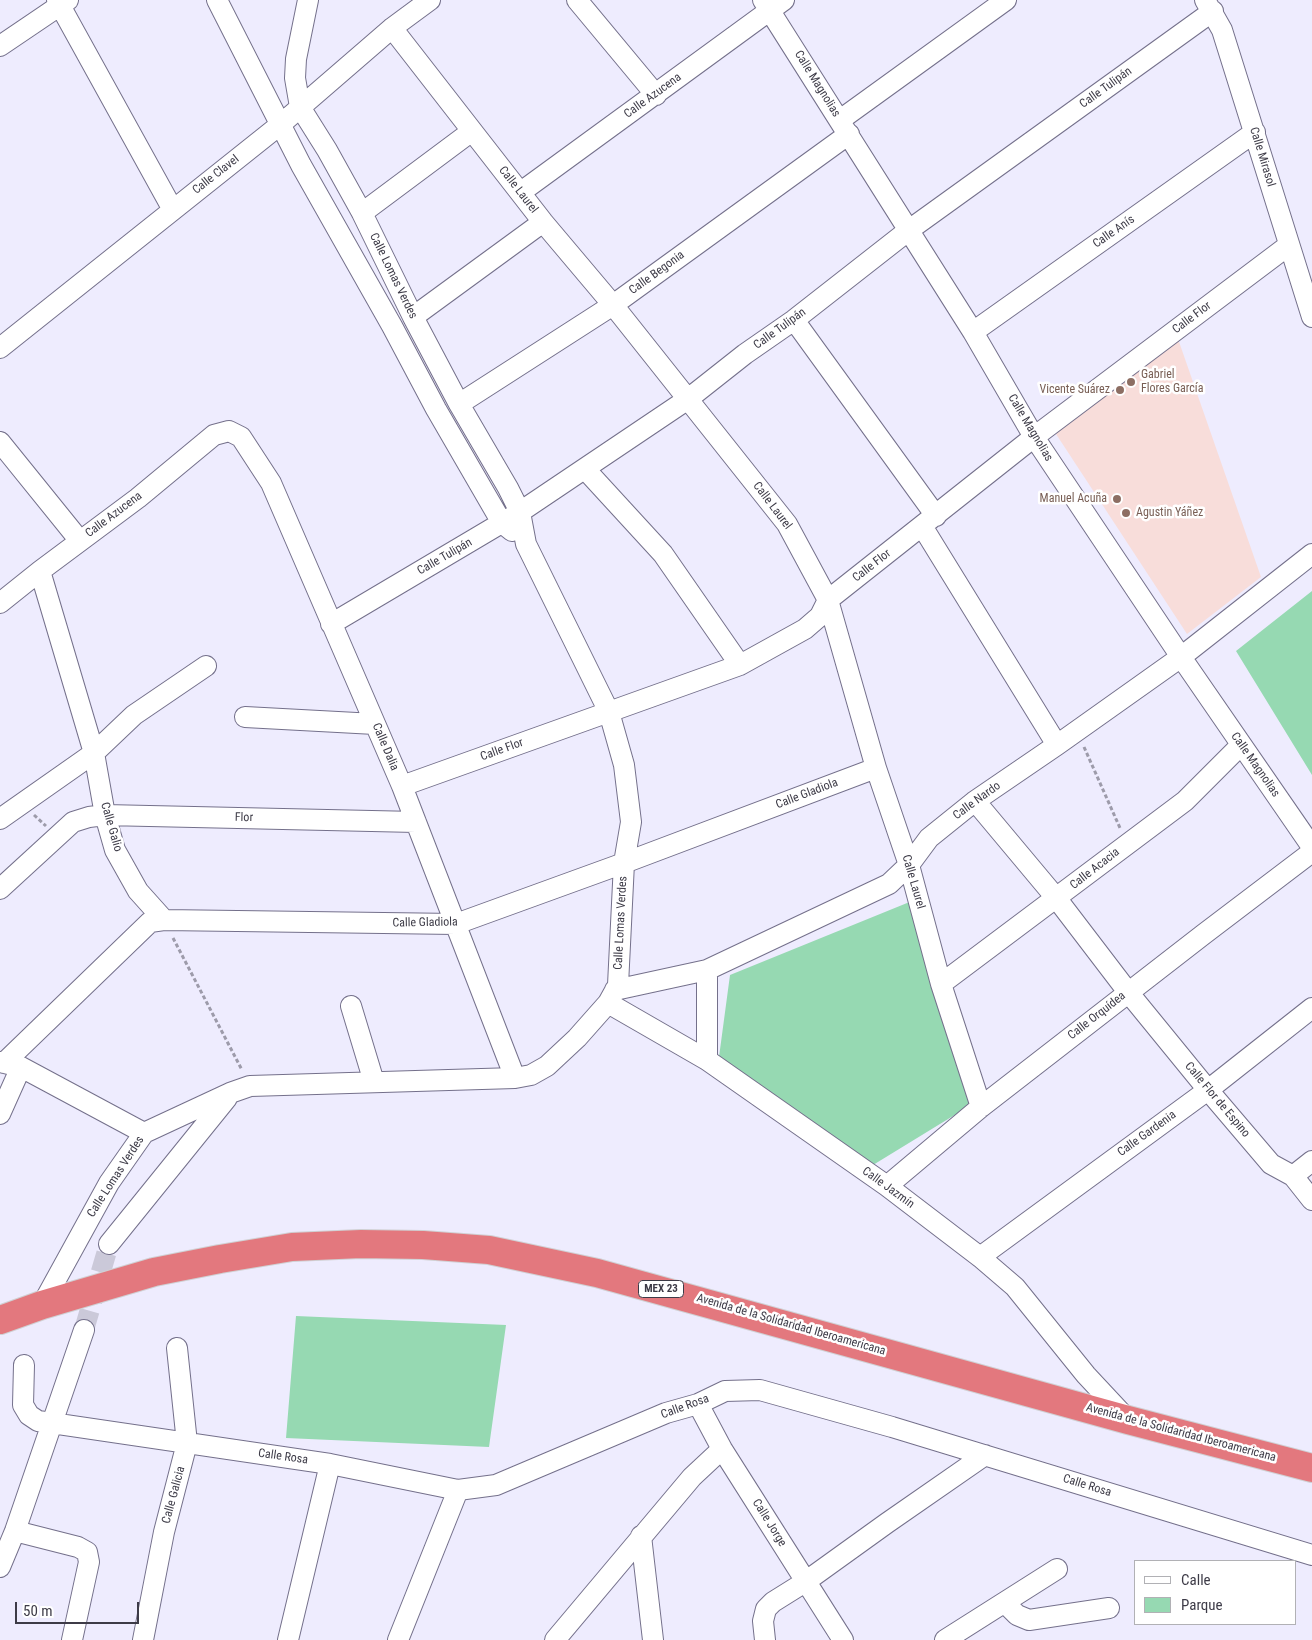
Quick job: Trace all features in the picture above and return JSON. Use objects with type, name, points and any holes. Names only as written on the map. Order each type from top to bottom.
[{"type":"highway","name":"Avenida de la Solidaridad Iberoamericana","points":[[0,1320],[42,1305],[154,1272],[292,1247],[361,1244],[423,1245],[489,1250],[597,1272],[1128,1420],[1312,1468]]},
{"type":"street","name":"Calle Lomas Verdes","points":[[217,0],[301,165],[436,408],[502,523],[526,544]]},
{"type":"street","name":"Calle Lomas Verdes","points":[[42,1305],[109,1183],[144,1133],[250,1086],[515,1078],[531,1075],[547,1066],[577,1038],[612,996],[618,985],[624,863],[631,822],[624,765],[608,712],[526,544],[520,512],[508,488],[459,404],[413,317],[362,213],[327,150],[300,107],[296,78],[296,59],[308,0]]},
{"type":"street","name":"Calle Clavel","points":[[0,348],[281,124],[392,28],[430,0]]},
{"type":"street","points":[[577,0],[656,95]]},
{"type":"street","name":"Calle Begonia","points":[[459,404],[613,305],[1006,0]]},
{"type":"street","points":[[0,46],[62,2],[173,210]]},
{"type":"street","name":"Calle Azucena","points":[[521,192],[656,95],[773,3]]},
{"type":"street","name":"Calle Magnolias","points":[[773,3],[844,127],[973,332],[1034,437],[1181,657],[1312,847]]},
{"type":"street","name":"Calle Mirasol","points":[[1209,5],[1222,30],[1312,317]]},
{"type":"street","name":"Calle Tulipán","points":[[331,624],[520,512],[688,399],[745,354],[794,320],[909,230],[1209,5]]},
{"type":"street","name":"Calle Laurel","points":[[392,28],[543,222],[613,305],[787,524],[828,600],[876,768],[909,865],[941,984],[981,1107]]},
{"type":"street","points":[[362,213],[472,131]]},
{"type":"street","name":"Calle Anís","points":[[973,332],[1255,132]]},
{"type":"street","points":[[413,317],[543,222]]},
{"type":"street","name":"Calle Flor","points":[[402,786],[740,666],[805,629],[820,616],[828,600],[1034,437],[1289,245]]},
{"type":"street","points":[[794,320],[929,521],[1057,745]]},
{"type":"street","name":"Calle Azucena","points":[[0,603],[138,498],[214,435],[229,431]]},
{"type":"street","name":"Calle Dalia","points":[[229,431],[241,437],[270,483],[402,786],[515,1078]]},
{"type":"street","points":[[0,442],[80,541]]},
{"type":"street","points":[[585,469],[663,554],[740,666]]},
{"type":"street","name":"Calle Nardo","points":[[612,996],[707,970],[889,884],[909,865],[929,838],[976,801],[1181,657],[1312,554]]},
{"type":"street","name":"Calle Galio","points":[[40,571],[94,753],[105,815],[115,850],[138,891],[164,920]]},
{"type":"street","points":[[0,820],[94,753],[134,715],[206,666]]},
{"type":"street","points":[[245,717],[375,724]]},
{"type":"street","name":"Calle Acacia","points":[[941,984],[1185,801],[1241,745]]},
{"type":"street","name":"Calle Gladiola","points":[[8,1064],[137,932],[150,922],[164,920],[456,924],[876,768]]},
{"type":"street","name":"Calle Flor de Espino","points":[[976,801],[1208,1090],[1271,1164],[1293,1176],[1312,1200]]},
{"type":"street","name":"Flor","points":[[66,828],[89,817],[105,815],[416,822]]},
{"type":"street","points":[[0,890],[66,828]]},
{"type":"street","name":"Calle Orquídea","points":[[887,1186],[981,1107],[1312,852]]},
{"type":"street","points":[[707,970],[707,1060]]},
{"type":"street","name":"Calle Jazmín","points":[[612,996],[887,1186],[980,1257],[1015,1288],[1086,1375],[1128,1420]]},
{"type":"street","points":[[351,1006],[374,1082]]},
{"type":"street","name":"Calle Gardenia","points":[[980,1257],[1208,1090],[1312,1008]]},
{"type":"street","points":[[0,1114],[8,1064],[144,1133]]},
{"type":"street","name":"Calle Lomas Verdes","points":[[109,1244],[230,1094]]},
{"type":"street","points":[[1293,1176],[1312,1161]]},
{"type":"street","points":[[0,1567],[15,1532],[84,1330]]},
{"type":"street","name":"Calle Galicia","points":[[143,1640],[164,1532],[187,1443],[177,1348]]},
{"type":"street","points":[[24,1365],[23,1406],[29,1415],[38,1421],[51,1423]]},
{"type":"street","name":"Calle Rosa","points":[[51,1423],[330,1464],[458,1490],[496,1485],[666,1413],[698,1404],[726,1391],[760,1390],[892,1427],[1312,1555]]},
{"type":"street","name":"Calle Jorge","points":[[698,1404],[722,1449],[842,1640]]},
{"type":"street","points":[[555,1640],[692,1477],[722,1449]]},
{"type":"street","points":[[765,1640],[763,1621],[766,1609],[985,1455]]},
{"type":"street","points":[[288,1640],[330,1464]]},
{"type":"street","points":[[398,1640],[458,1490]]},
{"type":"street","points":[[15,1532],[78,1547],[87,1552],[89,1562],[72,1640]]},
{"type":"street","points":[[641,1536],[653,1640]]},
{"type":"street","points":[[945,1640],[1057,1569]]},
{"type":"street","points":[[1005,1603],[1017,1615],[1029,1620],[1109,1608]]},
{"type":"path","points":[[1076,731],[1127,844]]},
{"type":"path","points":[[22,804],[45,825],[66,828]]},
{"type":"path","points":[[164,920],[250,1086]]},
{"type":"shaded area","points":[[1177,336],[1261,577],[1187,634],[1056,434]]},
{"type":"green space","points":[[1312,591],[1312,775],[1236,651]]},
{"type":"green space","points":[[912,901],[971,1105],[873,1165],[719,1057],[730,975]]},
{"type":"green space","points":[[296,1316],[506,1325],[489,1447],[286,1438]]},
{"type":"tunnel","points":[[84,1330],[109,1244]]},
{"type":"place","name":"Gabriel Flores García","points":[[1131,382]]},
{"type":"place","name":"Vicente Suárez","points":[[1120,390]]},
{"type":"place","name":"Manuel Acuña","points":[[1117,499]]},
{"type":"place","name":"Agustin Yáñez","points":[[1126,513]]}]
